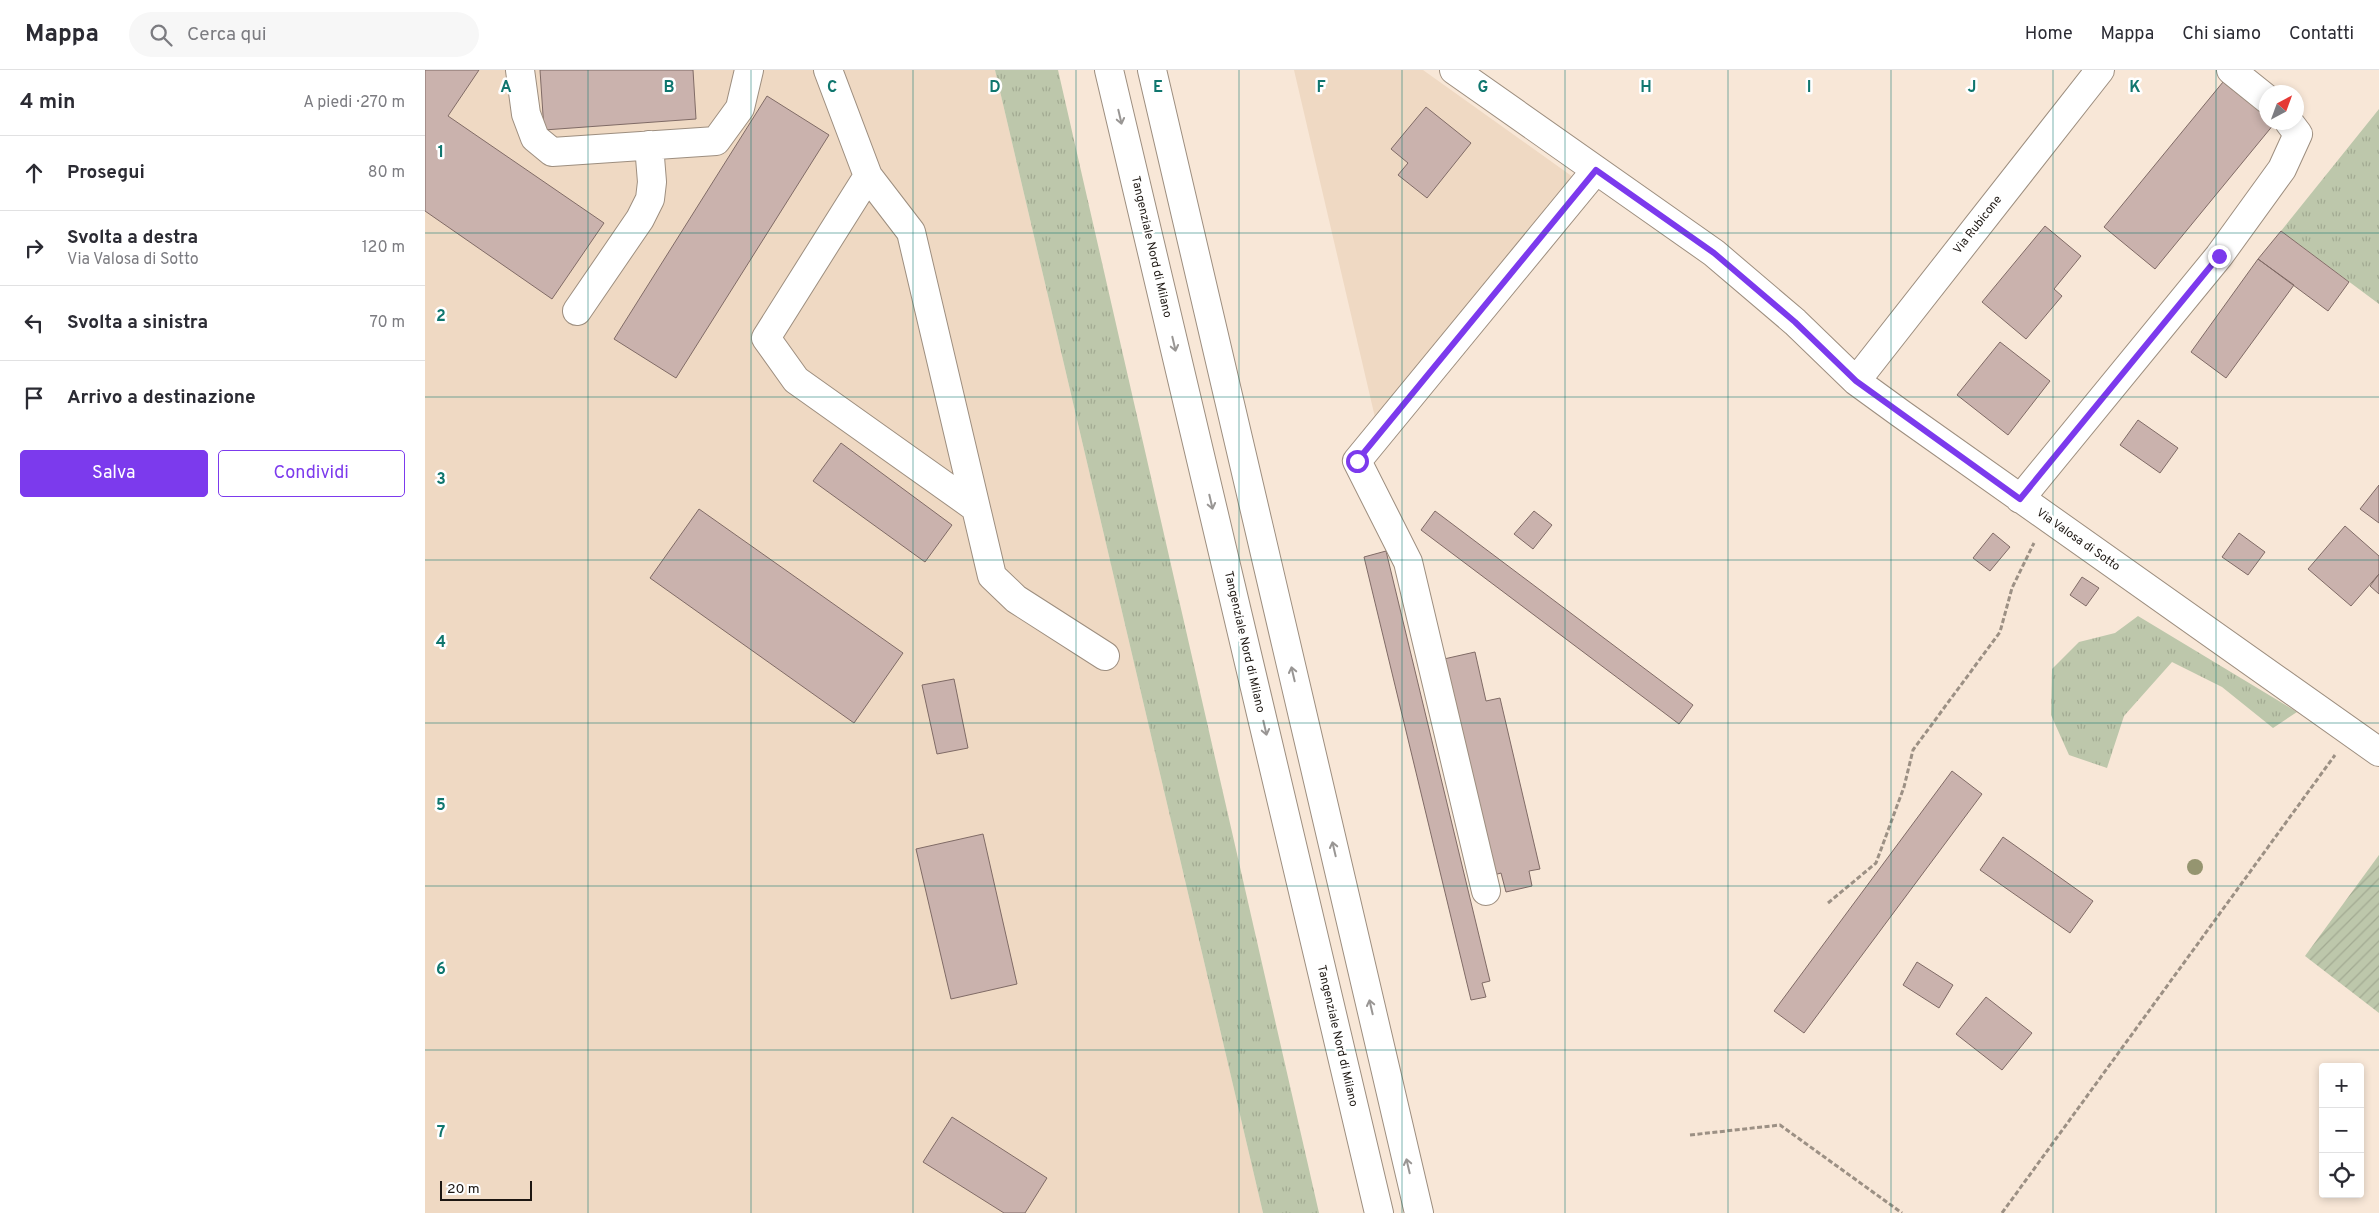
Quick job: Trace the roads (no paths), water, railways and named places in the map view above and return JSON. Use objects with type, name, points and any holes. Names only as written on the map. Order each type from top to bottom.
[{"type":"main road","points":[[520,70],[526,114],[535,138],[552,152],[716,141],[740,108],[749,70]]},
{"type":"main road","points":[[828,70],[868,176],[911,232],[992,576],[1016,599],[1105,656]]},
{"type":"main road","name":"Tangenziale Nord di Milano","points":[[1109,70],[1379,1213]]},
{"type":"main road","points":[[1152,70],[1419,1213]]},
{"type":"main road","name":"Via Rubicone","points":[[1856,381],[2100,70]]},
{"type":"main road","points":[[2231,70],[2259,93]]},
{"type":"main road","name":"Via Valosa di Sotto","points":[[1459,71],[1714,253],[1795,322],[1856,381],[2379,752]]},
{"type":"main road","points":[[2020,499],[2219,256],[2282,169],[2298,134],[2295,130]]},
{"type":"main road","points":[[577,311],[640,219],[651,199],[652,182],[649,145]]},
{"type":"main road","points":[[1486,892],[1408,562],[1357,461],[1596,170]]},
{"type":"main road","points":[[868,176],[766,338],[796,380],[976,508]]}]
